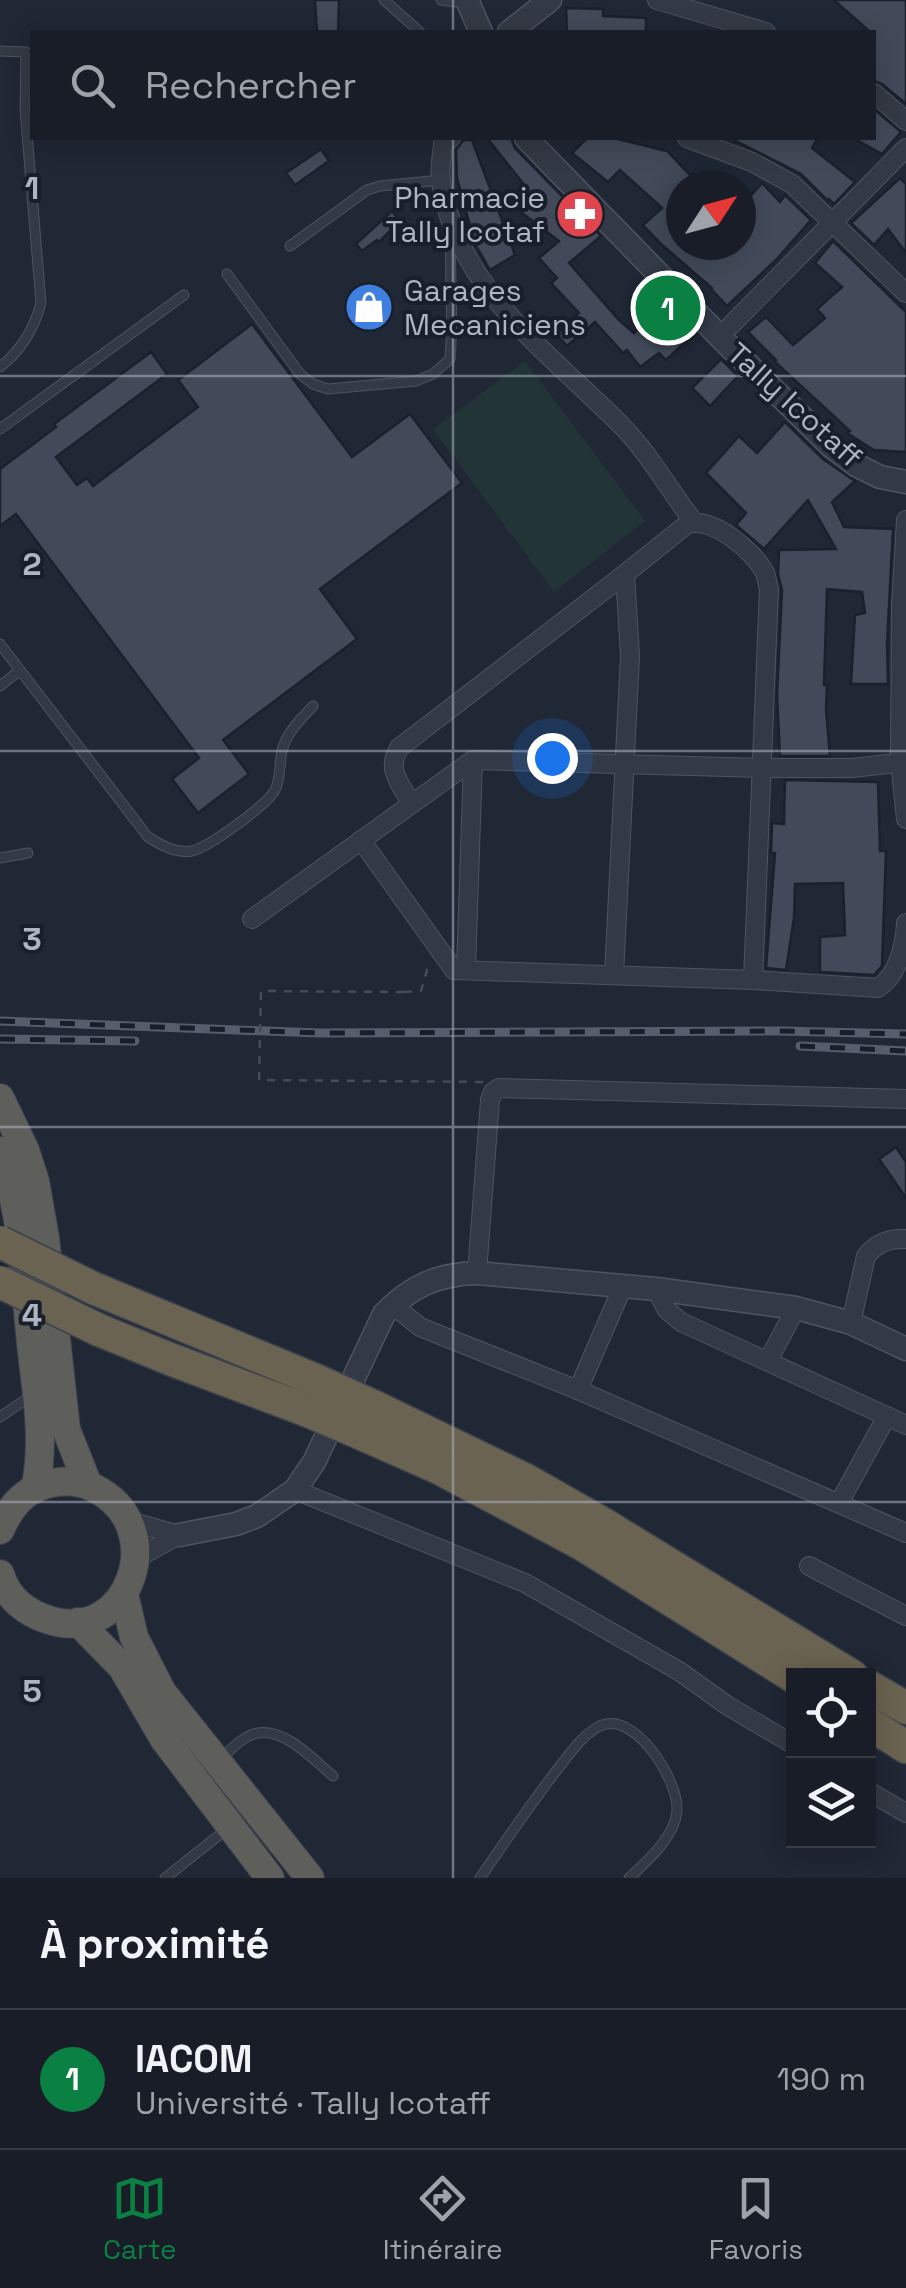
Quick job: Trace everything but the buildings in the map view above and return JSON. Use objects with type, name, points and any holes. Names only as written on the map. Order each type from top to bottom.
[{"type":"highway","points":[[0,1098],[34,1180],[45,1238],[66,1428],[88,1485]]},
{"type":"highway","points":[[0,1151],[16,1208],[42,1438],[34,1489]]},
{"type":"highway","points":[[0,1242],[310,1395],[526,1480],[839,1668]]},
{"type":"highway","points":[[0,1282],[170,1360],[310,1395]]},
{"type":"highway","points":[[368,1420],[454,1476],[580,1543],[786,1672]]},
{"type":"highway","points":[[0,1530],[8,1512],[34,1489],[55,1482],[88,1485],[119,1506],[129,1521],[137,1558],[124,1594],[104,1613],[78,1622],[56,1622],[34,1615],[15,1602],[0,1574]]},
{"type":"highway","points":[[124,1594],[134,1637],[162,1692],[310,1878]]},
{"type":"highway","points":[[78,1622],[122,1667],[164,1739],[270,1878]]},
{"type":"highway","points":[[876,1691],[906,1708]]},
{"type":"highway","points":[[876,1728],[906,1746]]},
{"type":"street","points":[[456,0],[467,30]]},
{"type":"street","points":[[456,0],[479,30]]},
{"type":"street","points":[[512,30],[550,0]]},
{"type":"street","points":[[657,0],[759,30]]},
{"type":"street","points":[[876,96],[906,121]]},
{"type":"street","points":[[449,140],[443,144],[440,180],[452,222],[485,288],[645,451],[693,521]]},
{"type":"street","name":"Tally Icotaff","points":[[528,140],[832,447],[880,477],[906,482]]},
{"type":"street","name":"Tally Icotaff","points":[[548,140],[836,434],[882,464],[906,468]]},
{"type":"street","points":[[692,140],[752,162],[792,184],[906,292]]},
{"type":"street","points":[[730,326],[906,148]]},
{"type":"street","points":[[906,520],[906,820]]},
{"type":"street","points":[[411,803],[392,768],[399,748],[686,525],[693,521],[716,527],[756,560],[769,589],[753,980]]},
{"type":"street","points":[[614,975],[630,656],[625,574]]},
{"type":"street","points":[[252,918],[473,760],[763,768],[852,768],[903,762]]},
{"type":"street","points":[[466,970],[473,760]]},
{"type":"street","points":[[360,840],[454,970],[878,988],[886,983],[906,943],[906,923]]},
{"type":"street","points":[[477,1272],[490,1100],[500,1088],[906,1099]]},
{"type":"street","points":[[851,1322],[866,1256],[884,1241],[906,1239]]},
{"type":"street","points":[[129,1521],[179,1534],[202,1532],[246,1520],[276,1504],[294,1490],[314,1462],[384,1314],[422,1284],[454,1273],[656,1289],[796,1308],[851,1322],[906,1348]]},
{"type":"street","points":[[578,1390],[623,1286]]},
{"type":"street","points":[[656,1289],[667,1310],[680,1322],[906,1425]]},
{"type":"street","points":[[393,1305],[420,1327],[578,1390],[906,1533]]},
{"type":"street","points":[[768,1361],[796,1308]]},
{"type":"street","points":[[840,1503],[887,1416]]},
{"type":"street","points":[[294,1490],[525,1583],[667,1664],[786,1740]]},
{"type":"street","points":[[137,1558],[179,1534]]},
{"type":"street","points":[[808,1566],[906,1616]]},
{"type":"street","points":[[876,1795],[906,1813]]},
{"type":"lane","points":[[384,0],[418,30]]},
{"type":"lane","points":[[0,52],[26,52],[25,109],[41,303],[37,320],[15,356],[0,367]]},
{"type":"lane","points":[[290,246],[368,190],[440,180]]},
{"type":"lane","points":[[227,274],[300,374],[313,384],[332,389],[424,379],[450,359],[452,222]]},
{"type":"lane","points":[[0,429],[184,295]]},
{"type":"lane","points":[[0,644],[148,837],[175,851],[191,851],[207,844],[270,798],[279,780],[285,741],[312,706]]},
{"type":"lane","points":[[0,686],[20,671]]},
{"type":"lane","points":[[0,858],[28,854]]},
{"type":"lane","points":[[0,1417],[37,1392]]},
{"type":"lane","points":[[480,1878],[571,1752],[601,1725],[614,1724],[641,1738],[665,1770],[675,1792],[677,1813],[667,1838],[629,1878]]},
{"type":"lane","points":[[217,1762],[256,1732],[287,1740],[333,1776]]},
{"type":"lane","points":[[165,1878],[230,1826]]},
{"type":"path","points":[[442,952],[429,962],[420,991],[262,991],[259,1080],[486,1082]]},
{"type":"shaded area","points":[[525,361],[645,521],[554,592],[433,429]]},
{"type":"railway","points":[[0,1021],[319,1033],[906,1034]]},
{"type":"railway","points":[[0,1039],[135,1041]]},
{"type":"railway","points":[[800,1046],[906,1051]]},
{"type":"place","name":"Pharmacie Tally Icotaf","points":[[580,214]]},
{"type":"place","name":"Garages Mecaniciens","points":[[369,307]]},
{"type":"place","name":"IACOM","points":[[668,308]]}]
